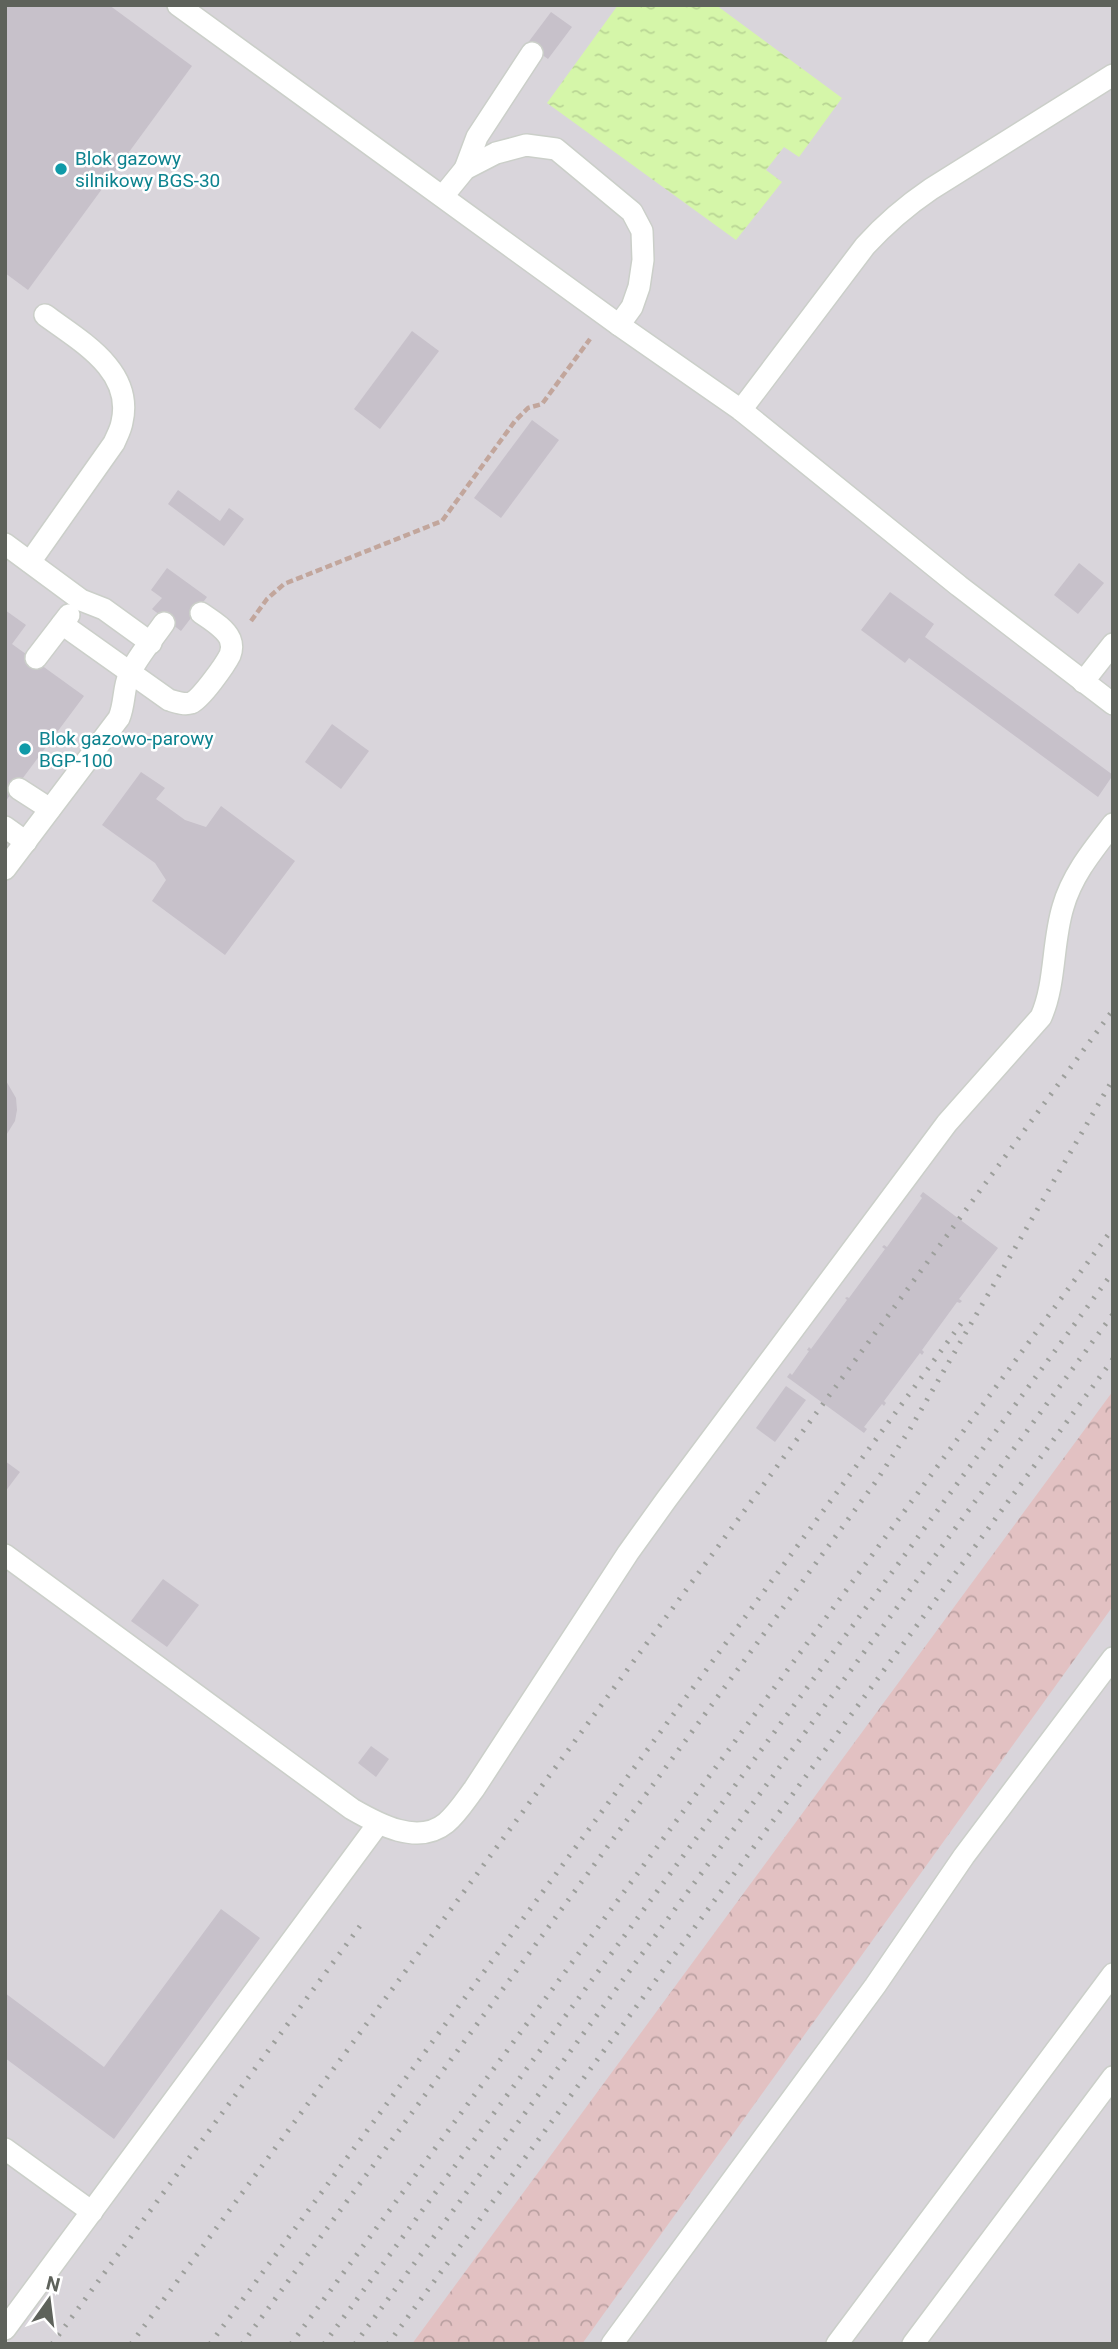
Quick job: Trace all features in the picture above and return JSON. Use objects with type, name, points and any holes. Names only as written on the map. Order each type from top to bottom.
[{"type":"lane","points":[[178,5],[741,410],[959,586],[1113,704]]},
{"type":"lane","points":[[443,196],[465,169],[477,137],[532,53]]},
{"type":"lane","points":[[741,410],[857,256],[883,226],[931,189],[1113,75]]},
{"type":"lane","points":[[465,169],[496,153],[526,145],[556,149],[632,212],[642,232],[643,260],[637,296],[613,320]]},
{"type":"lane","points":[[30,562],[114,443],[123,422],[123,397],[117,378],[99,355],[45,315]]},
{"type":"lane","points":[[5,544],[81,600],[104,609],[151,643]]},
{"type":"lane","points":[[36,658],[81,600]]},
{"type":"lane","points":[[62,624],[169,700],[182,704],[192,702],[201,695],[229,657],[232,647],[229,637],[221,628],[201,613]]},
{"type":"lane","points":[[5,869],[119,718],[125,704],[125,687],[130,672],[164,623]]},
{"type":"lane","points":[[1083,682],[1113,644]]},
{"type":"lane","points":[[19,789],[50,809]]},
{"type":"lane","points":[[5,1555],[352,1809],[378,1824],[397,1830],[432,1831],[444,1824],[474,1789],[628,1553],[666,1500],[947,1123],[1041,1017],[1046,1005],[1058,932],[1069,888],[1113,824]]},
{"type":"lane","points":[[5,827],[26,842]]},
{"type":"lane","points":[[612,2344],[867,1997],[964,1856],[1113,1658]]},
{"type":"lane","points":[[6,2327],[378,1824]]},
{"type":"lane","points":[[837,2344],[1113,1973]]},
{"type":"lane","points":[[913,2344],[1113,2077]]},
{"type":"lane","points":[[5,2148],[92,2212]]},
{"type":"path","points":[[232,647],[267,599],[284,583],[442,521],[516,421],[528,408],[542,404],[613,320]]},
{"type":"shaded area","points":[[5,5],[1113,5],[1113,2344],[5,2344]]},
{"type":"green space","points":[[1113,1391],[1113,1606],[582,2344],[412,2344]]},
{"type":"water","points":[[618,5],[716,5],[842,98],[799,157],[784,147],[766,170],[782,182],[736,240],[547,103]]},
{"type":"building","name":"Blok gazowy silnikowy BGS-30","points":[[5,5],[109,5],[192,66],[28,290],[5,273]]},
{"type":"building","points":[[551,12],[572,27],[548,59],[527,44]]},
{"type":"building","points":[[412,331],[439,351],[380,429],[354,409]]},
{"type":"building","points":[[532,420],[559,440],[501,518],[474,498]]},
{"type":"building","points":[[178,490],[220,521],[229,508],[244,519],[224,546],[168,504]]},
{"type":"building","points":[[1079,563],[1104,583],[1078,614],[1054,595]]},
{"type":"building","points":[[167,568],[207,597],[181,631],[152,609],[162,598],[151,590]]},
{"type":"building","points":[[890,592],[934,624],[925,637],[1113,775],[1098,797],[909,658],[905,663],[861,630]]},
{"type":"building","name":"Blok gazowo-parowy BGP-100","points":[[5,610],[26,625],[12,644],[84,696],[5,802]]},
{"type":"building","points":[[332,724],[369,751],[341,789],[305,762]]},
{"type":"building","points":[[141,772],[165,788],[156,799],[185,820],[206,827],[221,806],[295,861],[225,955],[152,901],[166,880],[155,863],[102,825]]},
{"type":"building","points":[[5,1079],[16,1098],[17,1110],[15,1121],[5,1137]]},
{"type":"building","points":[[923,1192],[998,1248],[959,1299],[962,1301],[957,1302],[922,1350],[922,1355],[920,1353],[884,1401],[884,1406],[882,1404],[864,1427],[867,1429],[864,1433],[787,1377],[790,1373],[792,1375],[809,1347],[811,1349],[847,1300],[845,1298],[849,1298],[885,1249],[882,1247],[887,1247],[922,1198],[920,1196]]},
{"type":"building","points":[[786,1386],[806,1400],[775,1442],[756,1428]]},
{"type":"building","points":[[5,1461],[20,1472],[5,1492]]},
{"type":"building","points":[[163,1579],[199,1605],[167,1647],[131,1621]]},
{"type":"building","points":[[371,1746],[389,1759],[376,1777],[358,1763]]},
{"type":"building","points":[[221,1909],[260,1938],[114,2139],[5,2058],[5,1993],[104,2067]]},
{"type":"railway","points":[[131,2344],[1113,1010]]},
{"type":"railway","points":[[242,2344],[877,1480],[910,1429],[1113,1079]]},
{"type":"railway","points":[[291,2344],[1113,1228]]},
{"type":"railway","points":[[324,2344],[1113,1272]]},
{"type":"railway","points":[[355,2344],[1113,1314]]},
{"type":"railway","points":[[210,2344],[963,1321]]},
{"type":"railway","points":[[388,2344],[1113,1359]]},
{"type":"railway","points":[[52,2344],[360,1926]]},
{"type":"place","name":"Blok gazowy silnikowy BGS-30","points":[[61,169]]},
{"type":"place","name":"Blok gazowo-parowy BGP-100","points":[[25,749]]}]
